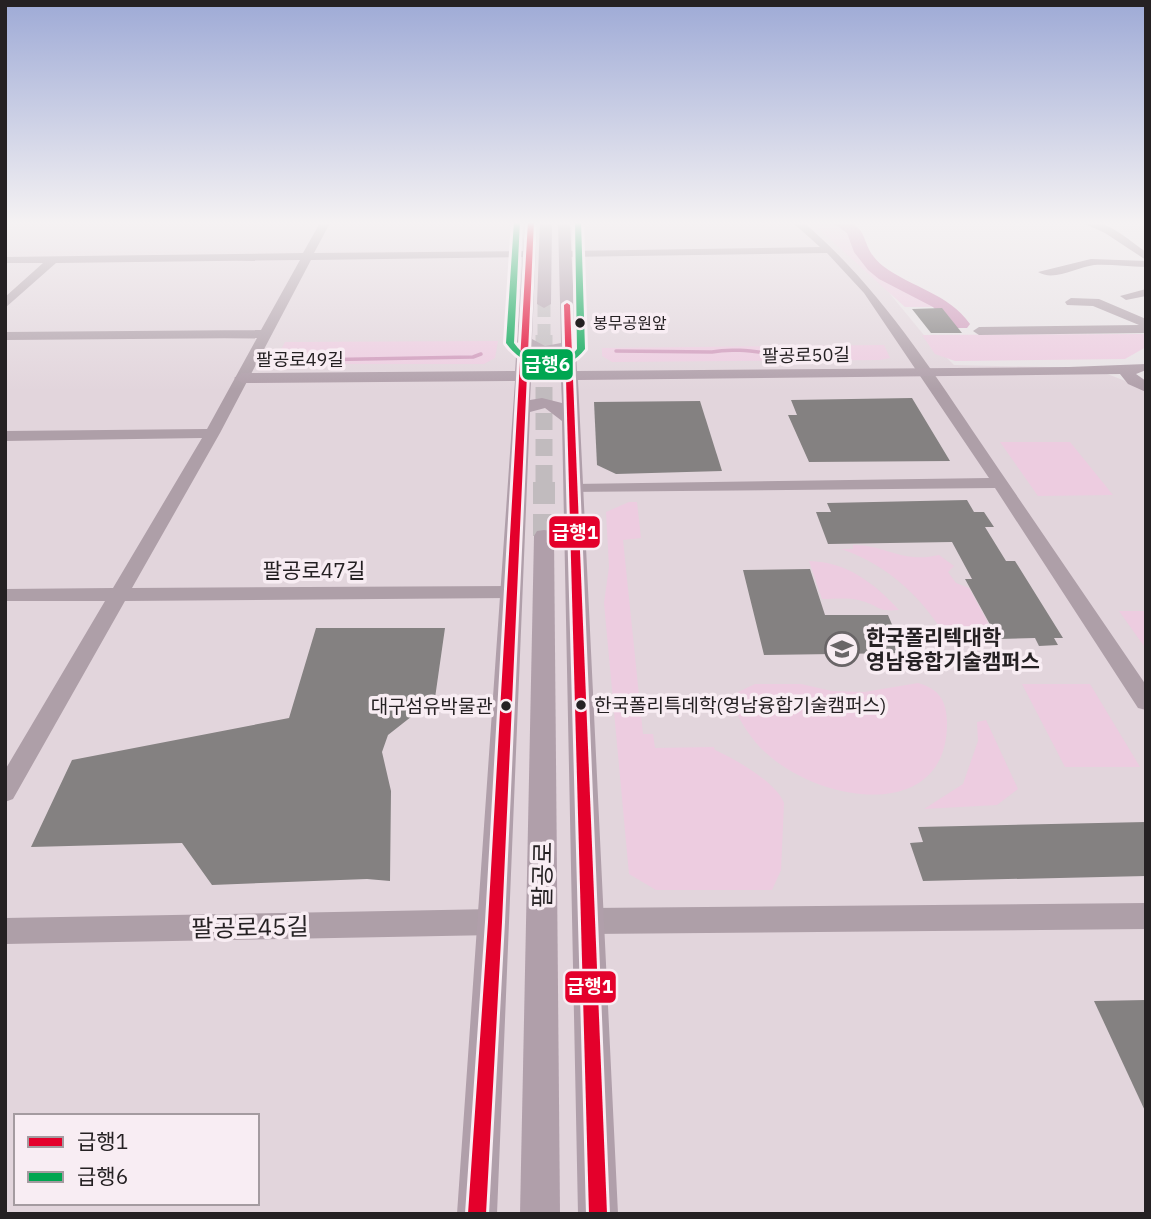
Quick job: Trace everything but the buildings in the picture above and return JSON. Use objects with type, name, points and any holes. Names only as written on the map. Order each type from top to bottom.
[{"type":"main road","points":[[477,1214],[495,922],[528,278]]},
{"type":"main road","points":[[544,304],[545,278]]},
{"type":"main road","points":[[566,278],[598,1214]]},
{"type":"main road","points":[[474,377],[524,349],[555,351],[568,359]]},
{"type":"main road","name":"팔공로50길","points":[[543,377],[568,359],[620,376],[1069,372]]},
{"type":"main road","points":[[1069,372],[1141,366]]},
{"type":"main road","points":[[1141,366],[1128,374],[1143,386]]},
{"type":"main road","points":[[1069,372],[1143,386]]},
{"type":"main road","points":[[571,411],[587,388],[620,376]]},
{"type":"main road","points":[[474,377],[503,389],[520,407]]},
{"type":"main road","name":"팔공로49길","points":[[242,378],[543,377]]},
{"type":"main road","points":[[520,407],[544,402],[571,411]]},
{"type":"main road","name":"팔공로","points":[[540,1214],[544,536]]},
{"type":"street","points":[[5,304],[34,278]]},
{"type":"street","points":[[242,378],[294,278]]},
{"type":"street","points":[[856,278],[926,372],[997,483],[1146,702]]},
{"type":"street","points":[[1126,296],[1146,292]]},
{"type":"street","points":[[1071,302],[1095,302],[1146,327]]},
{"type":"street","points":[[979,331],[1146,327]]},
{"type":"street","points":[[5,336],[263,334]]},
{"type":"street","name":"팔공로49길","points":[[117,593],[242,378]]},
{"type":"street","points":[[5,436],[212,433]]},
{"type":"street","points":[[573,489],[997,483]]},
{"type":"street","name":"팔공로47길","points":[[5,595],[511,592]]},
{"type":"street","points":[[5,792],[117,593]]},
{"type":"street","points":[[590,921],[1146,916]]},
{"type":"street","name":"팔공로45길","points":[[5,931],[495,922]]},
{"type":"shaded area","points":[[5,278],[874,278],[954,365],[1092,368],[1146,389],[1146,1214],[5,1214]]},
{"type":"shaded area","points":[[873,278],[886,278],[941,307],[905,307]]},
{"type":"shaded area","points":[[1146,334],[1146,347],[1125,359],[955,361],[935,354],[922,335]]},
{"type":"shaded area","points":[[498,341],[495,358],[484,364],[286,364],[276,359],[285,342]]},
{"type":"shaded area","points":[[884,345],[890,358],[880,360],[612,362],[602,356],[602,348]]},
{"type":"shaded area","points":[[1000,442],[1070,442],[1113,495],[1038,496]]},
{"type":"shaded area","points":[[629,502],[637,502],[641,538],[623,540],[643,734],[653,734],[655,748],[714,747],[754,772],[780,795],[784,803],[781,870],[772,890],[656,890],[629,874],[604,603],[609,567],[606,512]]},
{"type":"shaded area","points":[[853,545],[874,547],[904,556],[939,555],[954,566],[948,572],[956,583],[969,588],[998,641],[975,638],[949,642],[928,611],[904,585],[875,565],[841,549],[853,549]]},
{"type":"shaded area","points":[[809,561],[836,565],[848,570],[870,583],[899,610],[882,609],[853,599],[822,599]]},
{"type":"shaded area","points":[[1119,611],[1146,611],[1146,649]]},
{"type":"shaded area","points":[[918,683],[936,692],[945,707],[947,721],[941,756],[924,779],[899,792],[868,794],[835,789],[803,778],[775,760],[753,739],[738,716],[735,704],[738,692],[755,684],[801,684],[832,691],[864,692]]},
{"type":"shaded area","points":[[1022,684],[1090,684],[1140,767],[1065,767]]},
{"type":"shaded area","points":[[986,720],[1018,789],[997,805],[924,809],[963,784],[978,741],[977,722]]},
{"type":"waterway","points":[[889,278],[940,303],[960,324]]},
{"type":"waterway","points":[[298,350],[301,357],[309,360],[473,357],[481,354]]},
{"type":"waterway","points":[[616,351],[742,350],[804,357],[834,353]]},
{"type":"tunnel","points":[[544,304],[544,536]]},
{"type":"transit line","name":"급행6","points":[[514,278],[510,343],[524,358],[545,364],[566,362],[575,357],[581,349],[579,278]]},
{"type":"transit line","name":"급행1","points":[[477,1214],[528,278]]},
{"type":"transit line","name":"급행1","points":[[567,305],[598,1214]]},
{"type":"place","name":"봉무공원앞","points":[[580,323]]},
{"type":"place","name":"한국폴리텍대학 영남융합기술캠퍼스","points":[[842,649]]},
{"type":"place","name":"한국폴리특데학(영남융합기술캠퍼스)","points":[[581,705]]},
{"type":"place","name":"대구섬유박물관","points":[[506,706]]}]
